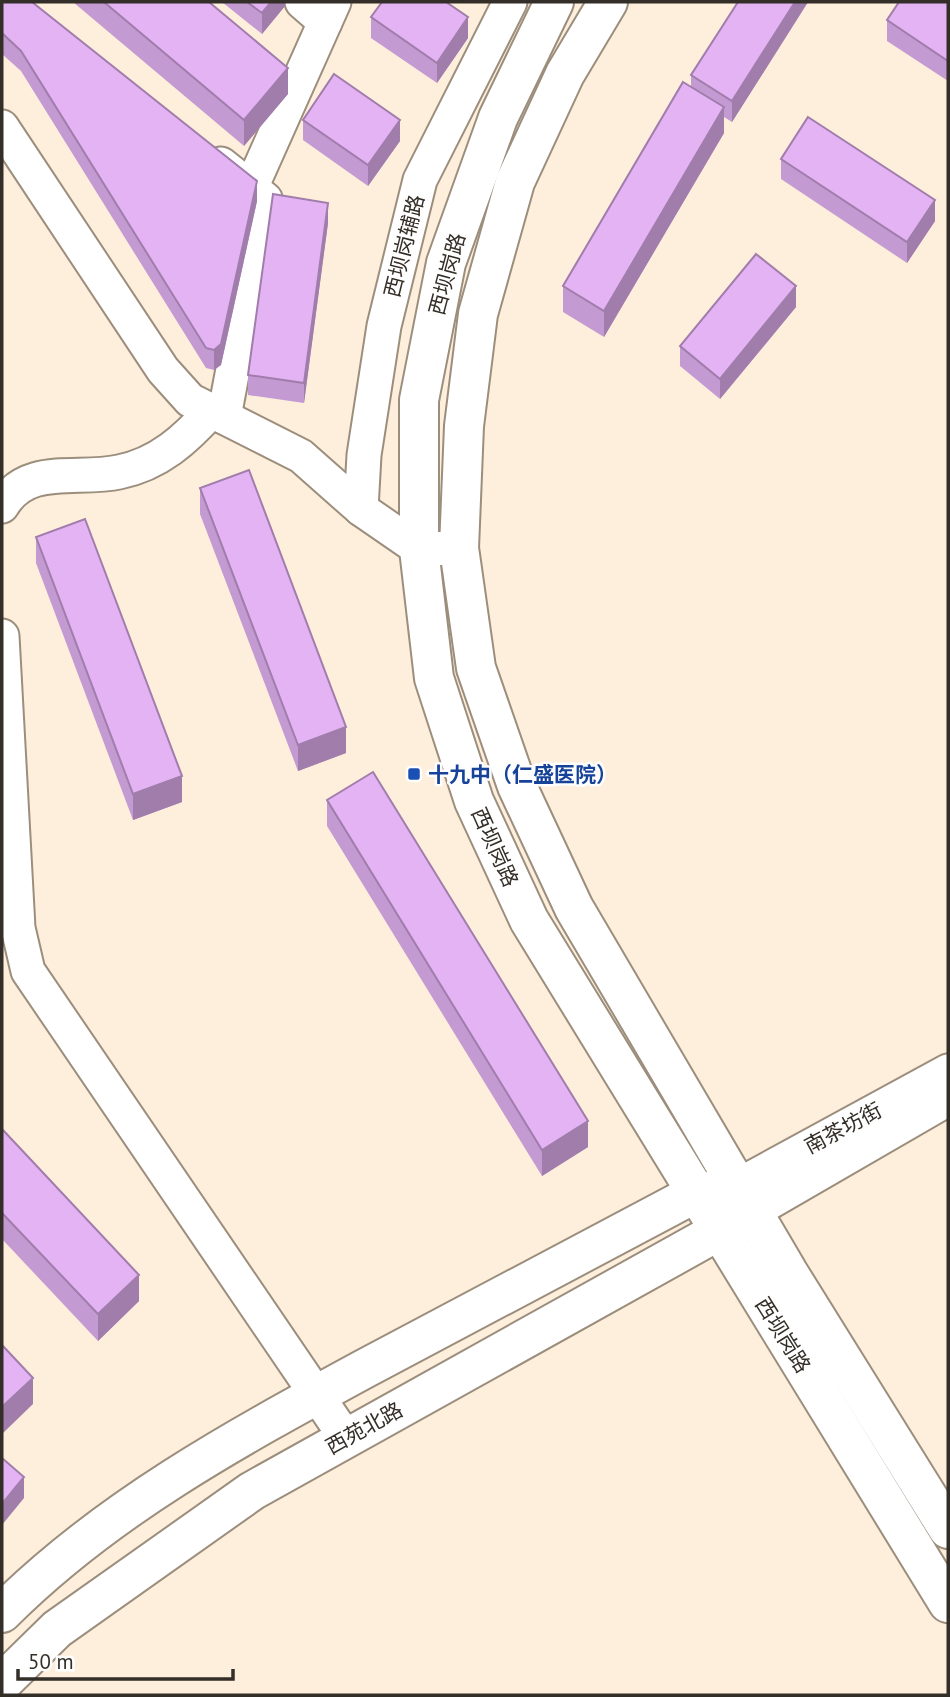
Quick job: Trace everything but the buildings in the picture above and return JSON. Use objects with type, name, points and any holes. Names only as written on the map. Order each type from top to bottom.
[{"type":"main road","name":"西坝岗路","points":[[554,2],[498,118],[446,263],[419,400],[419,549],[433,678],[474,801],[529,920],[948,1602]]},
{"type":"main road","name":"西坝岗路","points":[[608,2],[565,74],[515,182],[478,314],[464,426],[459,548],[476,668],[517,786],[574,908],[745,1199],[948,1529]]},
{"type":"main road","points":[[2,1613],[34,1581],[132,1504],[233,1440],[696,1193],[745,1199]]},
{"type":"main road","name":"西苑北路","points":[[2,1683],[57,1629],[252,1491],[719,1231],[745,1199]]},
{"type":"street","name":"西坝岗辅路","points":[[361,509],[364,455],[384,326],[420,180],[510,2]]},
{"type":"street","points":[[251,188],[287,77],[320,8]]},
{"type":"street","points":[[2,127],[163,370],[190,400],[301,456],[361,509],[419,549],[459,548]]},
{"type":"street","points":[[2,506],[11,490],[31,479],[120,472],[160,458],[218,414],[265,200],[199,146]]},
{"type":"street","points":[[2,636],[11,934],[28,971],[346,1438]]},
{"type":"street","name":"南茶坊街","points":[[745,1199],[948,1071]]},
{"type":"street","name":"南茶坊街","points":[[745,1199],[948,1099]]},
{"type":"place","name":"十九中（仁盛医院）","points":[[414,774]]}]
